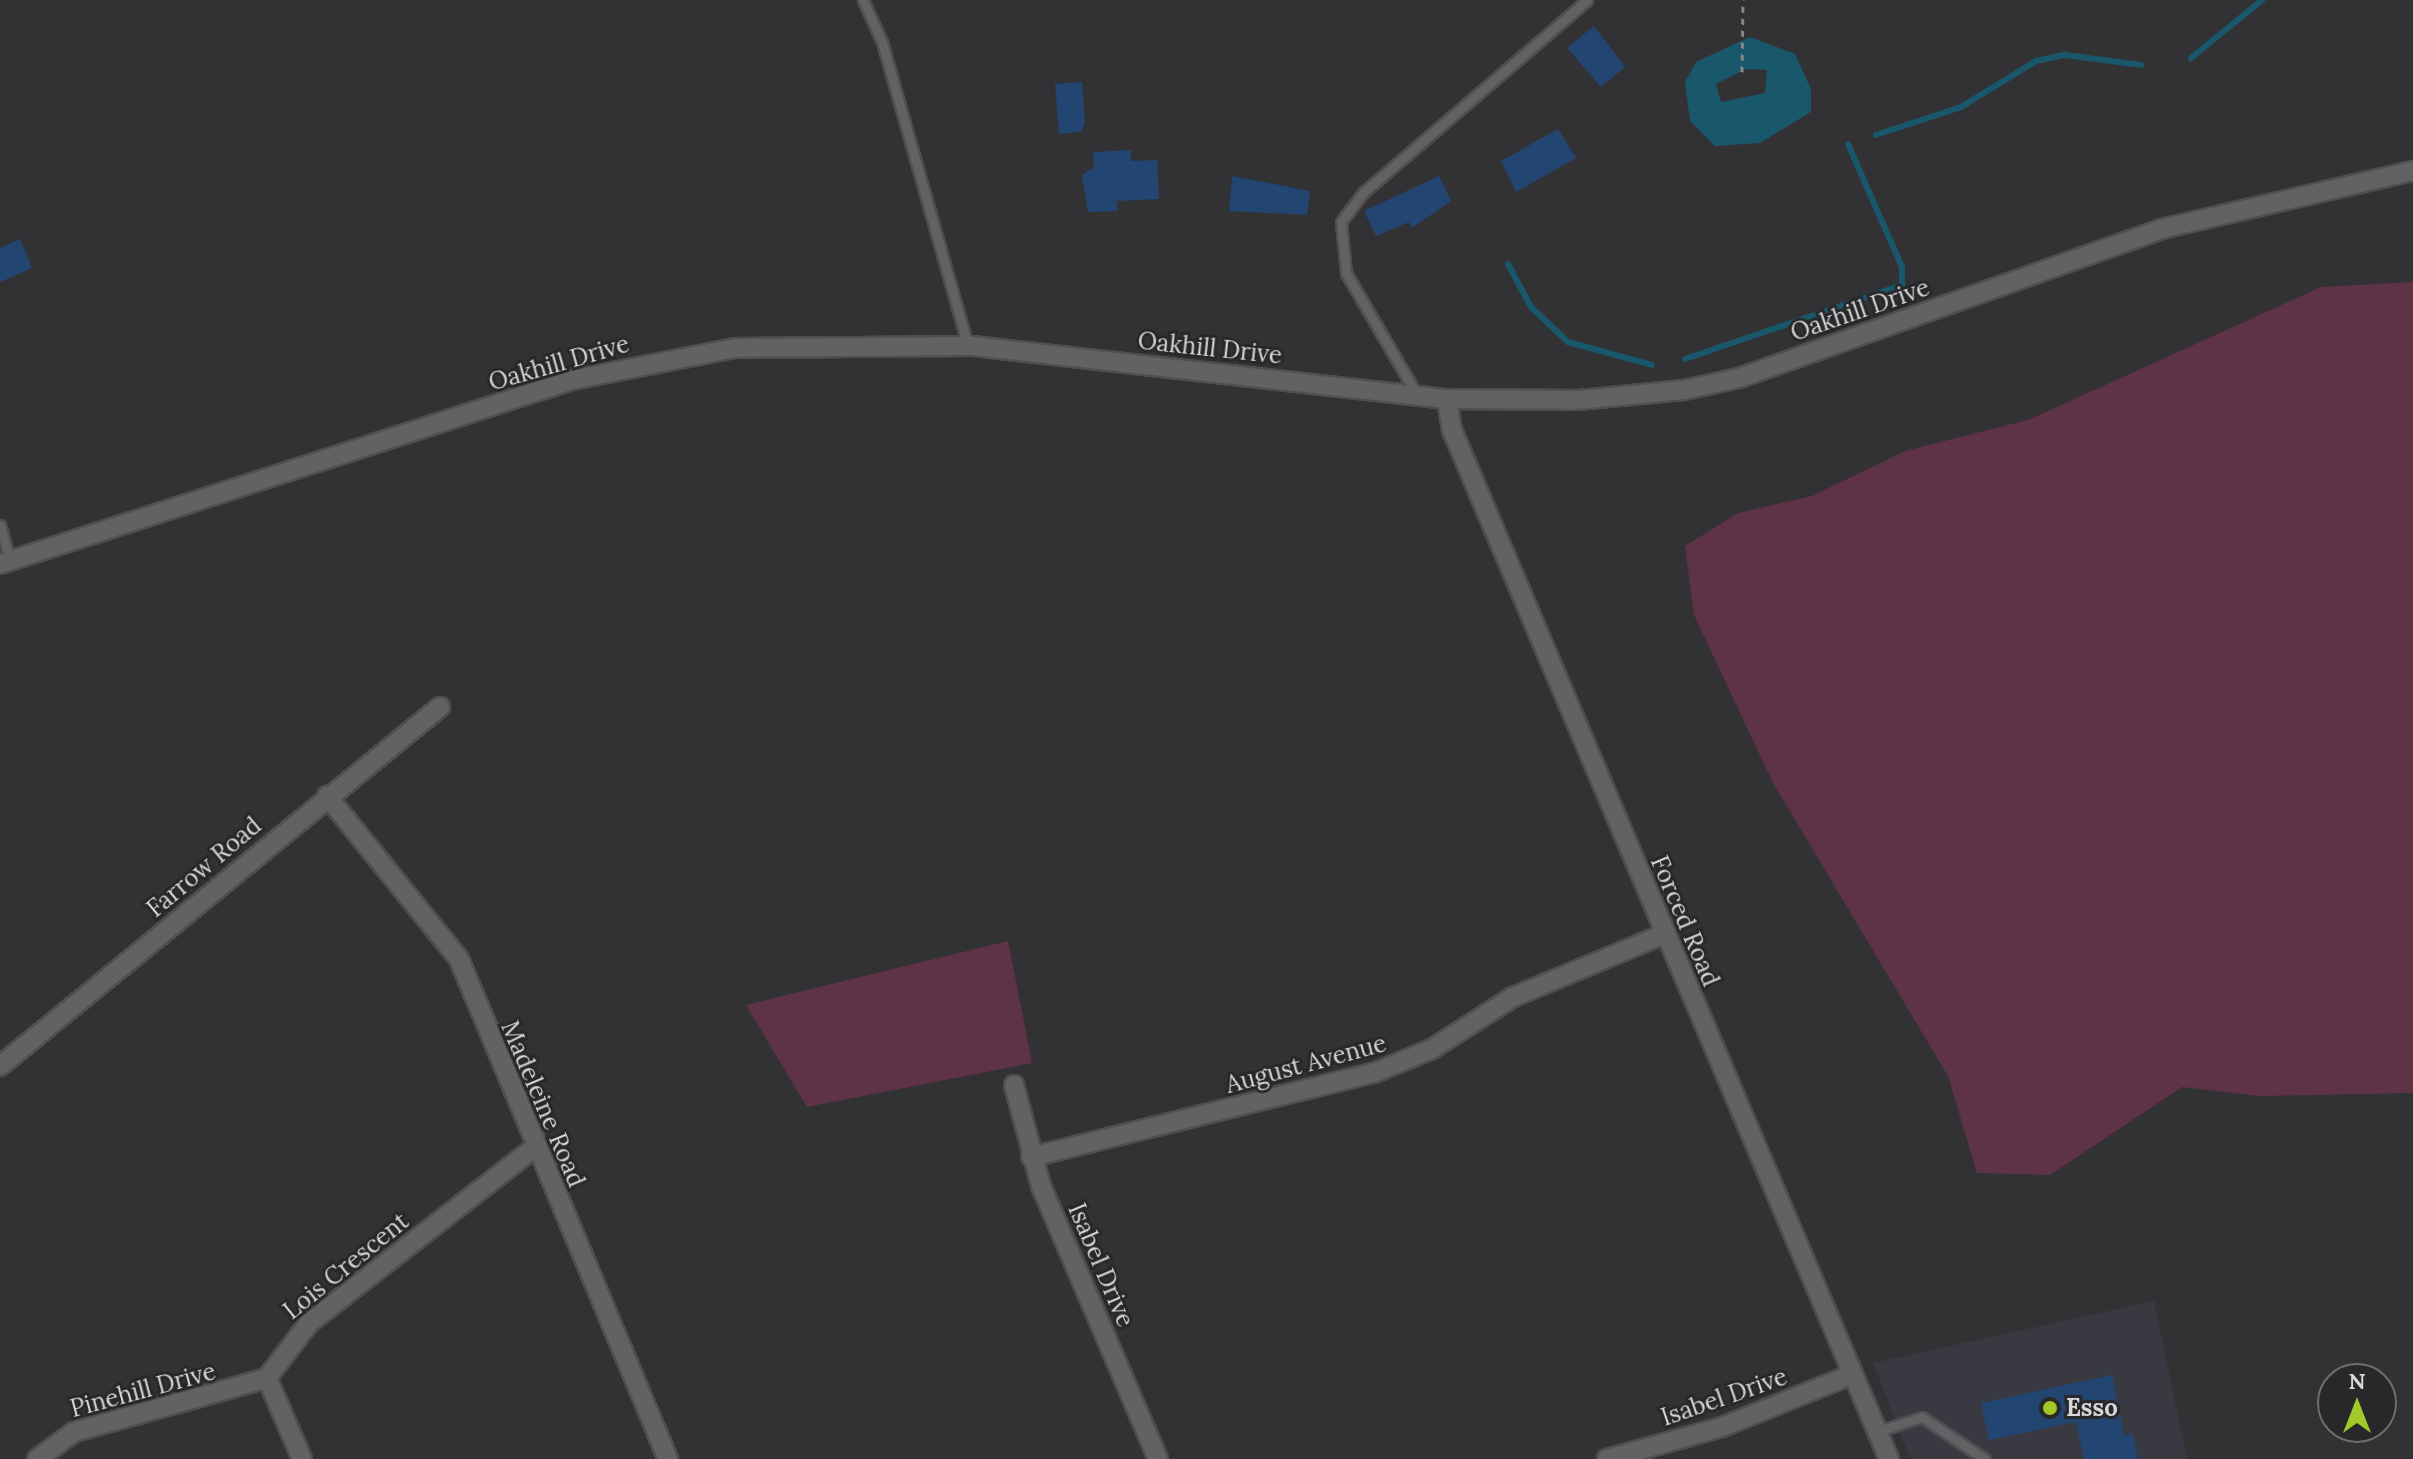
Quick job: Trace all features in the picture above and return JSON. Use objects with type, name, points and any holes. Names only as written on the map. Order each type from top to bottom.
[{"type":"street","name":"Oakhill Drive","points":[[5,563],[638,364],[776,344],[968,346],[1447,399],[1578,400],[1712,385],[2161,229],[2413,171]]},
{"type":"street","name":"Forced Road","points":[[1447,399],[1452,430],[1889,1459]]},
{"type":"street","name":"Farrow Road","points":[[0,1066],[327,796],[440,707]]},
{"type":"street","name":"Madeleine Road","points":[[327,796],[459,959],[668,1459]]},
{"type":"street","name":"August Avenue","points":[[1031,1157],[1374,1073],[1432,1049],[1530,989],[1664,934]]},
{"type":"street","name":"Isabel Drive","points":[[1014,1085],[1031,1157],[1158,1459]]},
{"type":"street","name":"Lois Crescent","points":[[267,1378],[304,1328],[536,1146]]},
{"type":"street","name":"Isabel Drive","points":[[1607,1459],[1734,1422],[1853,1374]]},
{"type":"street","name":"Pinehill Drive","points":[[37,1459],[74,1432],[267,1378]]},
{"type":"street","points":[[267,1378],[302,1459]]},
{"type":"lane","points":[[863,0],[882,42],[968,346]]},
{"type":"lane","points":[[1417,395],[1346,273],[1341,222],[1364,192],[1587,0]]},
{"type":"lane","points":[[0,525],[5,563]]},
{"type":"lane","points":[[1879,1431],[1922,1417],[1985,1459]]},
{"type":"path","points":[[1742,72],[1739,36],[1743,0]]},
{"type":"shaded area","points":[[2413,282],[2413,1093],[2258,1096],[2182,1087],[2050,1175],[1977,1173],[1948,1076],[1773,783],[1694,615],[1685,546],[1738,513],[1812,496],[1905,451],[2028,420],[2321,287]]},
{"type":"shaded area","points":[[1008,941],[1032,1063],[807,1107],[746,1005]]},
{"type":"shaded area","points":[[2154,1301],[2187,1459],[1911,1459],[1873,1363]]},
{"type":"water","points":[[1750,37],[1795,54],[1811,89],[1811,112],[1760,143],[1715,146],[1690,121],[1685,82],[1696,62]],"holes":[[[1746,69],[1767,70],[1765,93],[1721,102],[1716,84]]]},
{"type":"building","points":[[1594,26],[1625,67],[1601,87],[1567,48]]},
{"type":"building","points":[[1082,82],[1085,123],[1081,132],[1059,134],[1055,84]]},
{"type":"building","points":[[1558,129],[1576,158],[1516,192],[1501,161]]},
{"type":"building","points":[[1131,150],[1131,161],[1157,160],[1159,199],[1117,201],[1117,211],[1088,212],[1082,175],[1094,167],[1093,152]]},
{"type":"building","points":[[1232,176],[1310,191],[1307,215],[1229,211]]},
{"type":"building","points":[[1439,176],[1451,201],[1412,228],[1409,222],[1376,236],[1364,211]]},
{"type":"building","points":[[20,239],[32,268],[0,282],[0,248]]},
{"type":"building","name":"Esso","points":[[2112,1375],[2124,1435],[2133,1434],[2138,1459],[2084,1459],[2076,1422],[1989,1440],[1981,1403]]},
{"type":"waterway","points":[[2191,58],[2262,0]]},
{"type":"waterway","points":[[1876,135],[1961,107],[2036,61],[2065,55],[2141,65]]},
{"type":"waterway","points":[[1685,359],[1902,285],[1902,267],[1848,144]]},
{"type":"waterway","points":[[1508,264],[1531,307],[1568,342],[1652,365]]},
{"type":"place","name":"Esso","points":[[2050,1408]]}]
